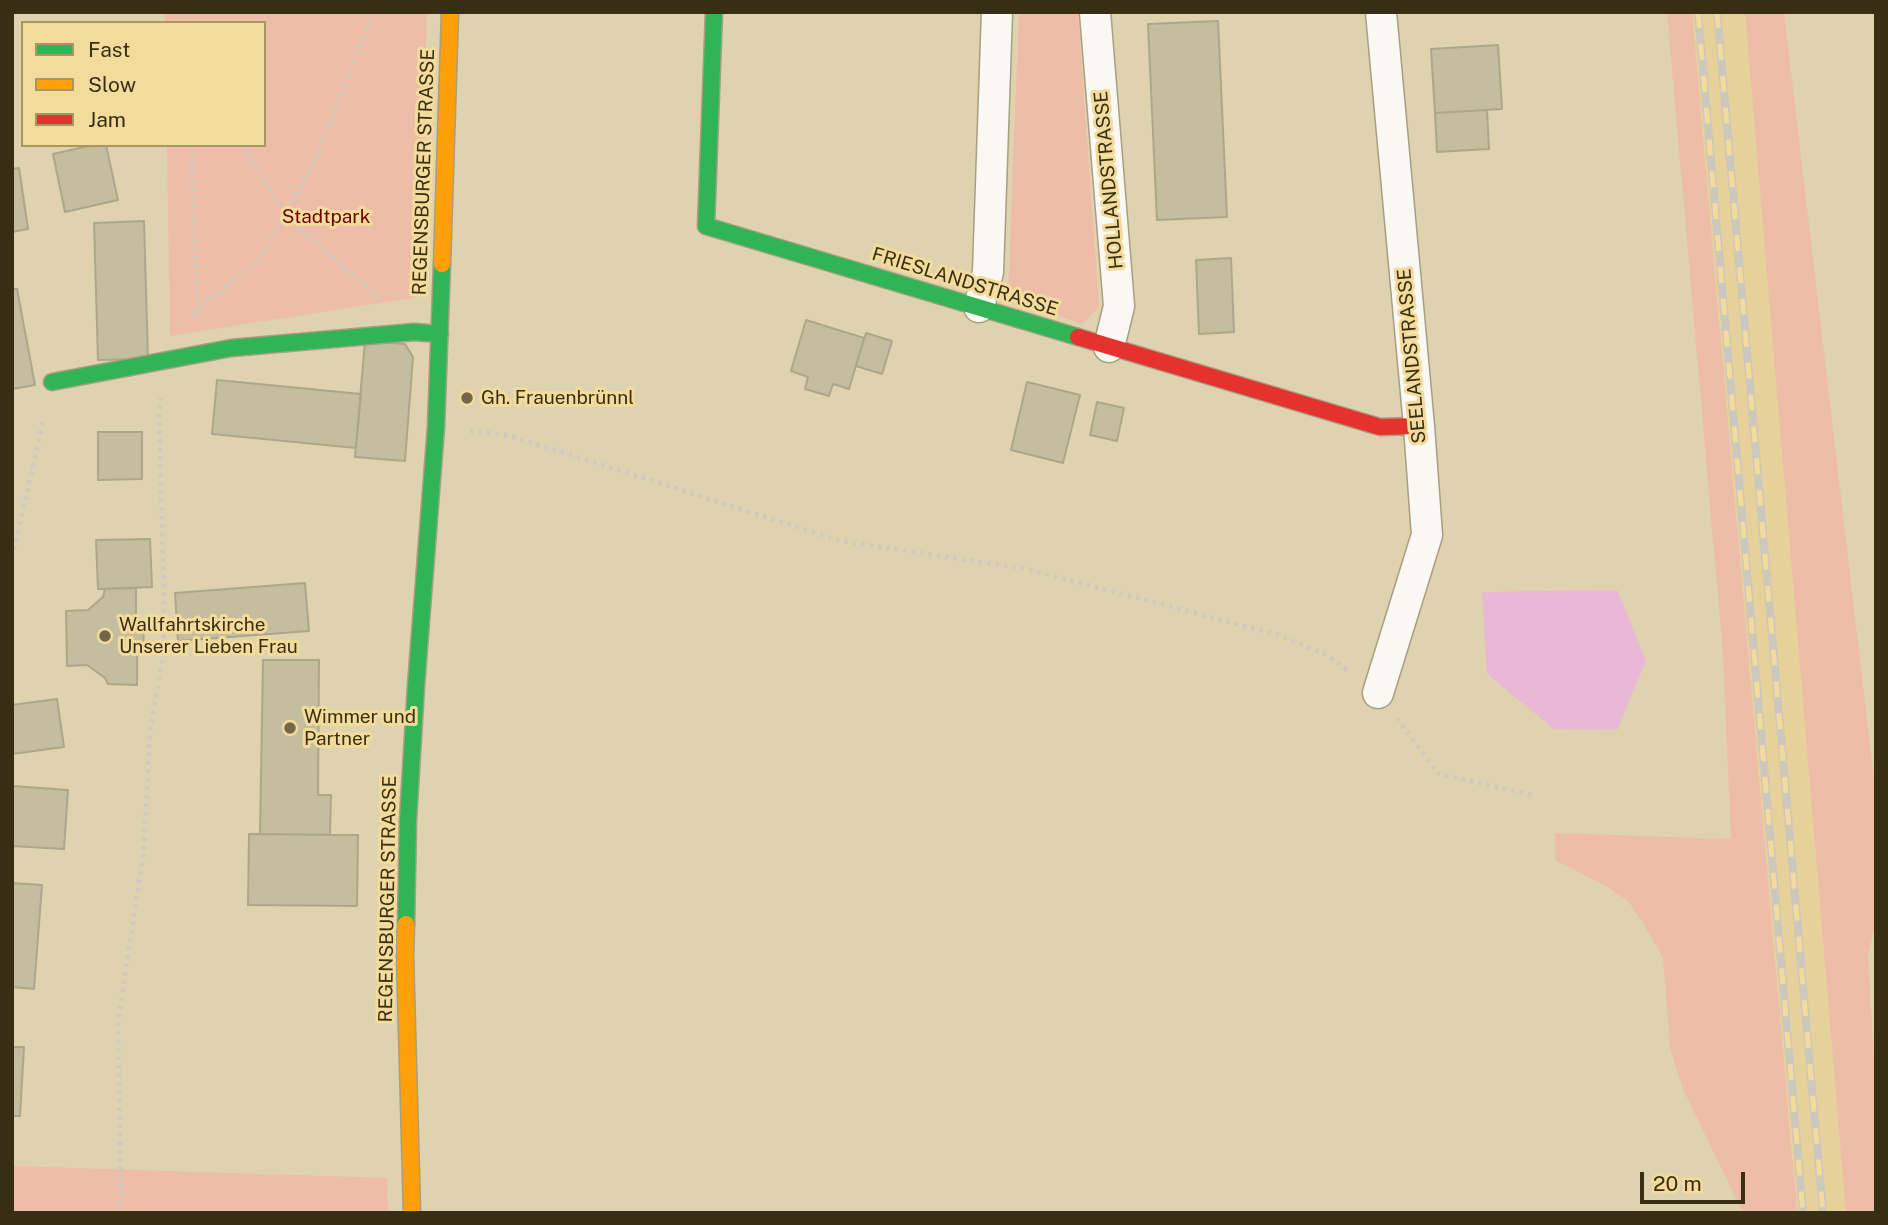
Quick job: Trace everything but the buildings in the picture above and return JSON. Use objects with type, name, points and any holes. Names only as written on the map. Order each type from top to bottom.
[{"type":"street","name":"REGENSBURGER STRASSE","points":[[412,1213],[405,955],[408,820],[416,674],[436,427],[450,12]]},
{"type":"street","name":"FRIESLANDSTRASSE","points":[[714,12],[706,226],[1380,427],[1419,426]]},
{"type":"street","points":[[978,307],[988,272],[997,12]]},
{"type":"street","name":"HOLLANDSTRASSE","points":[[1096,12],[1119,306],[1109,347]]},
{"type":"street","name":"SEELANDSTRASSE","points":[[1378,693],[1427,535],[1381,12]]},
{"type":"street","points":[[52,382],[231,348],[414,332],[440,334]]},
{"type":"path","points":[[121,1213],[118,1022],[144,849],[150,731],[163,656],[159,411],[168,360],[197,311],[259,261],[315,161],[374,12]]},
{"type":"path","points":[[192,147],[197,311]]},
{"type":"path","points":[[243,147],[285,215],[361,280],[414,332]]},
{"type":"path","points":[[12,558],[52,382]]},
{"type":"path","points":[[436,427],[508,435],[841,541],[1027,569],[1279,635],[1327,655],[1378,693],[1438,774],[1533,795]]},
{"type":"shaded area","points":[[1692,12],[1745,12],[1846,1213],[1797,1213]]},
{"type":"shaded area","points":[[1617,590],[1646,661],[1617,730],[1554,729],[1487,674],[1482,592]]},
{"type":"green space","name":"Stadtpark","points":[[164,12],[427,12],[418,297],[170,336],[167,147],[266,147],[266,21],[165,21]]},
{"type":"green space","points":[[1019,12],[1078,12],[1099,307],[1082,324],[1008,297]]},
{"type":"green space","points":[[1667,12],[1692,12],[1797,1213],[1743,1213],[1683,1089],[1670,1049],[1663,958],[1628,901],[1604,885],[1555,860],[1555,833],[1731,839],[1723,654]]},
{"type":"green space","points":[[1745,12],[1784,12],[1876,796],[1876,921],[1868,954],[1876,1097],[1876,1213],[1846,1213]]},
{"type":"green space","points":[[12,1166],[387,1178],[388,1213],[12,1213]]},
{"type":"railway","points":[[1698,12],[1803,1213]]},
{"type":"railway","points":[[1717,12],[1823,1213]]},
{"type":"traffic: fast","points":[[714,12],[706,226],[1078,337]]},
{"type":"traffic: fast","points":[[406,924],[408,820],[436,427],[442,264]]},
{"type":"traffic: fast","points":[[52,382],[231,348],[414,332],[440,334]]},
{"type":"traffic: slow","points":[[442,264],[450,12]]},
{"type":"traffic: slow","points":[[406,924],[412,1213]]},
{"type":"traffic: jam","points":[[1078,337],[1380,427],[1419,426]]},
{"type":"place","name":"Gh. Frauenbrünnl","points":[[467,398]]},
{"type":"place","name":"Wallfahrtskirche Unserer Lieben Frau","points":[[105,636]]},
{"type":"place","name":"Wimmer und Partner","points":[[290,728]]}]
